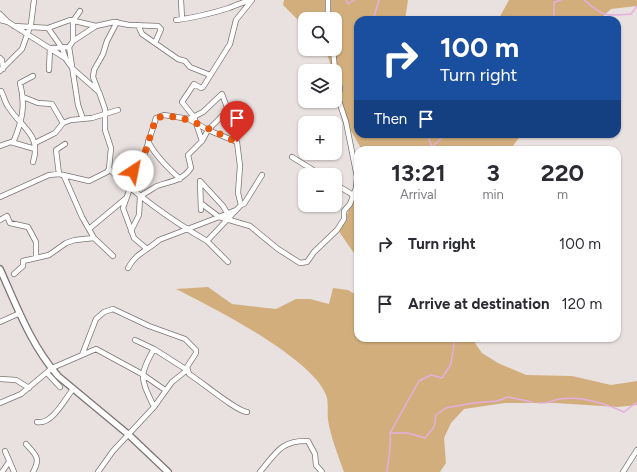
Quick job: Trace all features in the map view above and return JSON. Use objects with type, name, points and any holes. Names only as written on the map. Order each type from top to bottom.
[{"type":"street","points":[[1,70],[22,49],[30,27],[34,0]]},
{"type":"street","points":[[181,0],[182,19]]},
{"type":"street","points":[[176,20],[196,17],[203,13],[230,8],[251,0]]},
{"type":"street","points":[[202,141],[194,117],[182,102],[194,84],[202,88],[230,44],[236,20],[251,0]]},
{"type":"street","points":[[328,0],[328,12]]},
{"type":"street","points":[[73,41],[73,21],[80,11]]},
{"type":"street","points":[[0,14],[8,22],[50,48],[66,60],[73,69],[100,92]]},
{"type":"street","points":[[0,20],[8,22]]},
{"type":"street","points":[[14,26],[48,28],[64,21],[73,21],[96,26]]},
{"type":"street","points":[[83,119],[78,106],[69,47],[73,41],[96,26],[117,22],[158,26],[161,29],[155,43]]},
{"type":"street","points":[[117,22],[103,54],[94,70],[93,77],[100,92],[105,115],[105,130],[111,148],[111,171],[140,196],[207,241],[228,262]]},
{"type":"street","points":[[138,25],[142,34],[178,60],[184,60],[190,68],[210,75]]},
{"type":"street","points":[[48,28],[62,48],[66,60]]},
{"type":"street","points":[[50,48],[69,47]]},
{"type":"street","points":[[49,70],[50,48]]},
{"type":"street","points":[[0,58],[2,60],[1,70]]},
{"type":"street","points":[[13,143],[22,122],[23,97],[20,82],[33,76]]},
{"type":"street","points":[[0,91],[2,91],[9,108],[22,122],[35,143],[33,162]]},
{"type":"street","points":[[140,196],[157,187],[180,179],[187,174],[190,168],[188,155],[202,141],[208,130],[228,110],[222,94],[203,112],[189,119]]},
{"type":"street","points":[[23,97],[38,103],[52,104],[63,123]]},
{"type":"street","points":[[341,108],[346,122],[354,162]]},
{"type":"street","points":[[35,143],[55,134],[63,123],[71,120],[105,115],[118,110]]},
{"type":"street","points":[[148,249],[134,238],[123,208],[130,188],[129,183],[133,171],[143,159],[156,118],[164,115],[189,119],[208,130],[237,142],[240,166],[238,193],[241,205]]},
{"type":"street","points":[[148,141],[153,151],[161,157],[180,179]]},
{"type":"street","points":[[0,146],[13,143],[35,149]]},
{"type":"street","points":[[65,144],[56,150],[61,175],[94,238],[113,256]]},
{"type":"street","points":[[292,157],[310,168]]},
{"type":"street","points":[[0,197],[49,175],[61,175],[89,181],[111,171],[133,171]]},
{"type":"street","points":[[207,241],[228,217],[244,204],[262,176]]},
{"type":"street","points":[[201,210],[202,204],[200,181],[223,206],[228,217]]},
{"type":"street","points":[[342,188],[353,195]]},
{"type":"street","points":[[128,268],[137,256],[153,246],[159,240],[219,217],[228,217],[250,226],[278,249],[300,262],[307,262],[314,252],[337,230],[344,219],[344,211],[350,204],[354,190]]},
{"type":"street","points":[[131,231],[139,215],[140,196]]},
{"type":"street","points":[[89,229],[126,199]]},
{"type":"street","points":[[202,204],[219,217]]},
{"type":"street","points":[[0,220],[7,216],[10,223],[28,227],[36,242],[36,257]]},
{"type":"street","points":[[14,274],[23,266],[23,261],[49,255],[66,243],[75,240],[94,238]]},
{"type":"street","points":[[0,269],[30,337],[49,371],[60,387]]},
{"type":"street","points":[[82,355],[96,319],[100,314],[113,309],[149,326],[185,338],[193,345],[196,353],[187,370],[172,382],[165,390],[154,407],[113,451],[98,472]]},
{"type":"street","points":[[0,322],[20,314]]},
{"type":"street","points":[[135,340],[154,349],[187,370],[189,374],[223,397],[236,409],[247,412]]},
{"type":"street","points":[[0,403],[21,394],[49,371],[96,349],[142,374],[165,390]]},
{"type":"street","points":[[154,349],[144,365],[142,374],[144,384],[154,407]]},
{"type":"street","points":[[49,371],[129,435],[168,472]]},
{"type":"street","points":[[0,379],[16,380],[29,388]]},
{"type":"street","points":[[37,422],[41,423],[50,418],[73,389]]},
{"type":"street","points":[[260,472],[283,446],[293,440],[308,441],[316,454],[316,465],[322,472]]},
{"type":"street","points":[[26,444],[37,457],[38,462],[33,472]]},
{"type":"street","points":[[623,472],[637,450]]},
{"type":"street","points":[[5,451],[14,472]]},
{"type":"street","points":[[2,472],[9,462]]},
{"type":"shaded area","points":[[284,0],[408,0],[406,16],[354,16],[354,136],[350,129],[342,103],[342,64],[330,64],[327,56],[342,56],[342,12],[298,12],[298,20],[283,5]]},
{"type":"shaded area","points":[[509,0],[637,0],[637,6],[611,9],[603,16],[500,16]]},
{"type":"shaded area","points":[[355,138],[519,138],[513,146],[360,146]]},
{"type":"shaded area","points":[[354,198],[354,253],[338,230],[345,219]]},
{"type":"shaded area","points":[[208,287],[232,304],[276,309],[296,299],[310,299],[329,304],[333,288],[348,290],[354,294],[354,342],[476,342],[482,353],[498,363],[526,375],[572,376],[611,385],[637,381],[637,405],[618,407],[555,403],[505,403],[464,409],[451,423],[444,438],[446,463],[440,472],[344,472],[329,427],[327,398],[317,381],[302,365],[282,350],[236,321],[176,289]]},
{"type":"waterway","points":[[346,0],[348,4],[354,0]]},
{"type":"waterway","points":[[374,16],[379,0]]},
{"type":"waterway","points":[[554,16],[554,2],[561,0]]},
{"type":"waterway","points":[[584,0],[596,10],[610,15],[631,14],[637,6]]},
{"type":"waterway","points":[[429,138],[432,146]]},
{"type":"waterway","points":[[433,146],[442,138]]},
{"type":"waterway","points":[[387,472],[390,433],[419,381],[431,375],[442,378],[451,364],[454,342]]},
{"type":"waterway","points":[[390,433],[408,433],[425,438],[434,427],[436,415],[446,408],[473,403],[497,401],[508,397],[532,402]]},
{"type":"waterway","points":[[539,403],[568,398],[585,400],[609,406],[624,412],[637,402]]},
{"type":"route","points":[[133,171],[143,159],[156,118],[164,115],[189,119],[208,130],[237,142]]}]
